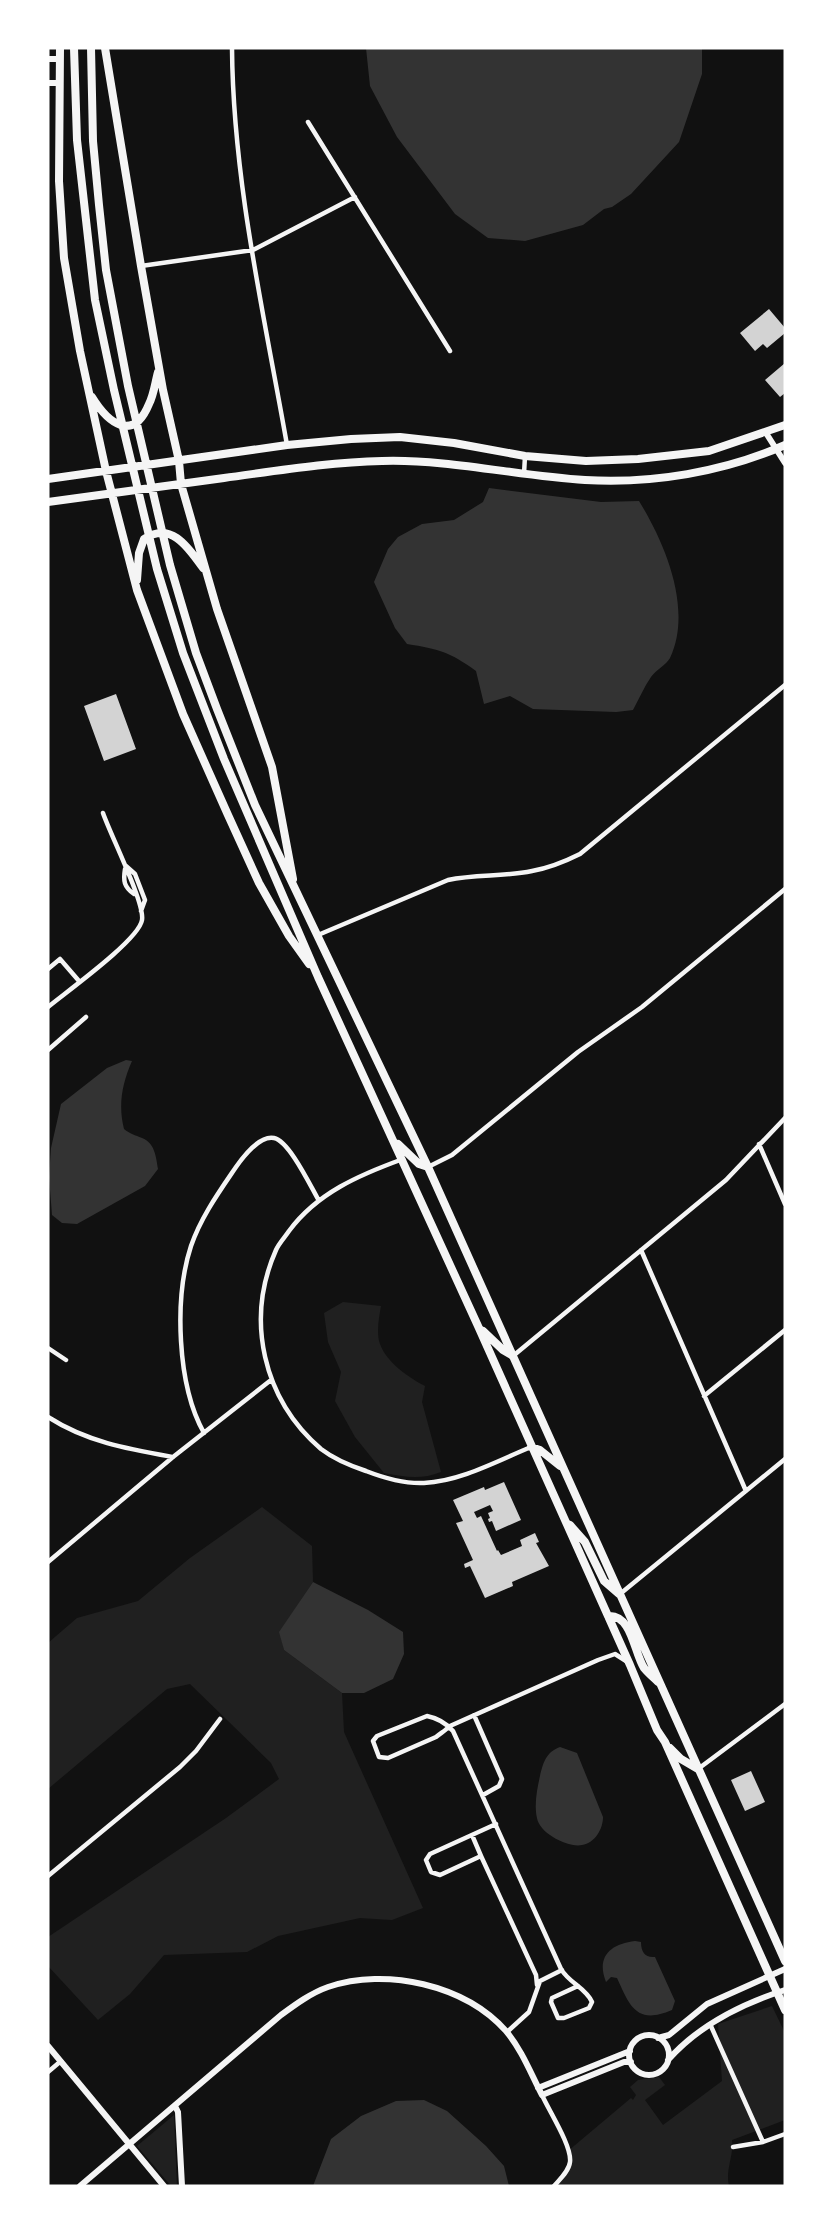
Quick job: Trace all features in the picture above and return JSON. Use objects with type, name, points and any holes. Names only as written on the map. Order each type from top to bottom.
[{"type":"main road","points":[[60,48],[59,181],[64,258],[88,391],[106,471],[137,588],[183,714],[250,864],[289,936],[318,977]]},
{"type":"main road","points":[[74,48],[77,140],[95,300],[157,569],[183,653],[224,759],[318,977],[478,1326],[657,1730],[665,1742],[770,1975],[781,1991],[785,2010]]},
{"type":"main road","points":[[90,48],[93,141],[106,270],[128,386],[170,565],[196,652],[236,759],[295,889],[428,1167],[785,1961]]},
{"type":"main road","points":[[105,48],[159,368],[179,461],[181,484],[207,574],[272,766],[295,889]]},
{"type":"main road","points":[[88,391],[109,419],[123,427],[130,426],[146,412],[159,368]]},
{"type":"main road","points":[[48,479],[287,445],[400,437],[454,443],[525,456],[586,461],[638,459],[709,451],[785,425]]},
{"type":"main road","points":[[48,502],[293,468],[382,461],[436,462],[586,480],[639,479],[717,468],[785,445]]},
{"type":"main road","points":[[137,588],[139,553],[144,539],[156,533],[170,534],[180,541],[194,555],[207,574]]},
{"type":"main road","points":[[393,1138],[412,1159],[428,1167]]},
{"type":"main road","points":[[478,1326],[503,1350],[513,1356]]},
{"type":"main road","points":[[531,1447],[548,1456],[564,1469]]},
{"type":"main road","points":[[564,1520],[585,1542],[607,1586],[620,1594]]},
{"type":"main road","points":[[608,1616],[618,1617],[625,1623],[644,1668],[662,1685]]},
{"type":"main road","points":[[665,1742],[681,1759],[698,1769]]},
{"type":"street","points":[[232,48],[235,105],[245,196],[287,445]]},
{"type":"street","points":[[48,58],[59,59]]},
{"type":"street","points":[[48,83],[59,83]]},
{"type":"street","points":[[308,122],[450,351]]},
{"type":"street","points":[[141,266],[253,250],[355,197]]},
{"type":"street","points":[[766,433],[785,463]]},
{"type":"street","points":[[524,474],[525,456]]},
{"type":"street","points":[[317,935],[448,880],[470,875],[529,872],[557,865],[580,854],[785,685]]},
{"type":"street","points":[[48,1007],[124,945],[142,921],[141,911],[126,866],[103,813]]},
{"type":"street","points":[[126,866],[135,874],[146,900],[141,911]]},
{"type":"street","points":[[126,866],[123,880],[127,890],[136,896]]},
{"type":"street","points":[[134,889],[140,887]]},
{"type":"street","points":[[428,1167],[452,1155],[578,1052],[642,1007],[785,889]]},
{"type":"street","points":[[48,969],[60,959],[79,981]]},
{"type":"street","points":[[48,1050],[86,1017]]},
{"type":"street","points":[[513,1356],[726,1180],[785,1118]]},
{"type":"street","points":[[204,1433],[194,1415],[181,1334],[180,1310],[192,1246],[209,1207],[240,1162],[263,1139],[272,1137],[283,1142],[318,1199]]},
{"type":"street","points":[[759,1144],[785,1203]]},
{"type":"street","points":[[403,1160],[349,1181],[318,1199],[297,1220],[277,1249],[266,1284],[261,1315],[266,1365],[271,1380],[285,1407],[322,1450],[344,1462],[384,1478],[414,1483],[440,1481],[459,1476],[531,1447]]},
{"type":"street","points":[[641,1250],[746,1491]]},
{"type":"street","points":[[704,1396],[785,1330]]},
{"type":"street","points":[[48,1348],[66,1360]]},
{"type":"street","points":[[48,1562],[173,1457],[271,1380]]},
{"type":"street","points":[[48,1417],[68,1429],[107,1444],[173,1457]]},
{"type":"street","points":[[620,1594],[785,1459]]},
{"type":"street","points":[[579,1986],[552,1998],[551,2001],[558,2018],[564,2018],[591,2007],[592,2003],[589,1995],[562,1970],[456,1736],[449,1727],[430,1716],[424,1716],[377,1736],[373,1740],[373,1746],[379,1757],[388,1758],[436,1737],[449,1727],[474,1715],[613,1654],[621,1656],[630,1665]]},
{"type":"street","points":[[698,1769],[785,1704]]},
{"type":"street","points":[[474,1715],[502,1779],[499,1786],[483,1795]]},
{"type":"street","points":[[48,1876],[188,1759],[210,1736],[220,1719]]},
{"type":"street","points":[[481,1856],[438,1875],[430,1871],[426,1862],[428,1856],[496,1824]]},
{"type":"street","points":[[472,1835],[536,1975],[537,1985],[529,2012],[507,2032]]},
{"type":"street","points":[[781,1991],[764,1996],[710,2024],[684,2042],[661,2071],[648,2075],[636,2070],[630,2062],[630,2051],[634,2043],[644,2036],[658,2038],[669,2035],[707,2004],[785,1969]]},
{"type":"street","points":[[537,1985],[542,1979],[562,1970]]},
{"type":"street","points":[[80,2186],[301,2000],[328,1987],[352,1982],[387,1980],[430,1985],[452,1993],[472,2003],[507,2032],[520,2052],[568,2151],[570,2162],[567,2170],[554,2186]]},
{"type":"street","points":[[710,2024],[763,2142]]},
{"type":"street","points":[[658,2038],[668,2049],[668,2060]]},
{"type":"street","points":[[48,2046],[164,2186]]},
{"type":"street","points":[[538,2088],[630,2051]]},
{"type":"street","points":[[48,2072],[61,2061]]},
{"type":"street","points":[[542,2095],[624,2062],[630,2062]]},
{"type":"street","points":[[175,2106],[178,2112],[182,2186]]},
{"type":"street","points":[[733,2147],[763,2142],[785,2134]]},
{"type":"shaded area","points":[[366,48],[702,48],[702,74],[679,142],[631,194],[612,207],[604,209],[583,225],[525,241],[488,238],[455,214],[397,137],[370,86]]},
{"type":"shaded area","points":[[489,488],[601,502],[639,501],[666,556],[673,577],[679,619],[670,658],[651,677],[633,710],[616,712],[533,709],[510,696],[484,704],[476,671],[444,652],[407,644],[395,628],[374,582],[388,549],[398,537],[422,524],[454,520],[483,502]]},
{"type":"shaded area","points":[[126,1060],[132,1061],[122,1095],[121,1111],[124,1129],[150,1143],[158,1169],[145,1186],[77,1224],[62,1223],[52,1215],[49,1177],[51,1148],[61,1104],[107,1068]]},
{"type":"shaded area","points":[[343,1302],[381,1306],[378,1335],[383,1351],[399,1369],[425,1386],[422,1402],[441,1472],[420,1477],[384,1473],[355,1437],[335,1401],[341,1372],[328,1342],[324,1313]]},
{"type":"shaded area","points":[[262,1507],[312,1546],[313,1582],[280,1632],[284,1650],[342,1693],[344,1732],[423,1908],[392,1920],[360,1918],[278,1936],[247,1952],[164,1955],[130,1994],[98,2020],[48,1966],[48,1937],[226,1818],[279,1779],[271,1763],[190,1684],[167,1689],[48,1789],[48,1643],[77,1618],[138,1601],[190,1558]]},
{"type":"shaded area","points":[[313,1582],[368,1610],[403,1632],[404,1654],[393,1679],[364,1693],[342,1693],[284,1650],[279,1632]]},
{"type":"shaded area","points":[[560,1747],[577,1753],[603,1817],[602,1826],[597,1835],[587,1844],[576,1845],[562,1842],[548,1834],[537,1818],[536,1797],[542,1767],[548,1755]]},
{"type":"shaded area","points":[[635,1941],[641,1942],[646,1955],[655,1957],[675,2001],[672,2010],[660,2014],[643,2014],[631,2005],[617,1978],[611,1977],[606,1982],[603,1965],[607,1953],[619,1945]]},
{"type":"shaded area","points":[[772,2006],[785,2033],[785,2120],[732,2140],[729,2186],[554,2186],[570,2161],[568,2151],[631,2098],[633,2100],[636,2095],[630,2087],[638,2080],[659,2077],[665,2085],[645,2100],[663,2125],[722,2081],[718,2024]]},
{"type":"shaded area","points":[[424,2100],[447,2111],[486,2146],[504,2166],[509,2186],[313,2186],[331,2139],[361,2116],[396,2101]]},
{"type":"shaded area","points":[[174,2115],[177,2186],[171,2186],[137,2146]]},
{"type":"building","points":[[769,309],[785,328],[785,333],[767,348],[763,344],[755,351],[740,333]]},
{"type":"building","points":[[785,363],[785,393],[780,397],[765,380]]},
{"type":"building","points":[[116,694],[136,749],[104,761],[84,706]]},
{"type":"building","points":[[504,1482],[521,1520],[496,1531],[492,1521],[489,1522],[488,1519],[490,1518],[488,1513],[493,1511],[490,1505],[474,1512],[477,1518],[481,1516],[501,1555],[522,1546],[520,1540],[535,1533],[539,1542],[536,1543],[549,1566],[512,1582],[513,1586],[485,1598],[470,1566],[465,1568],[464,1564],[473,1560],[456,1523],[463,1521],[453,1500],[484,1487],[485,1490]]},
{"type":"building","points":[[751,1771],[765,1802],[745,1811],[731,1780]]}]
